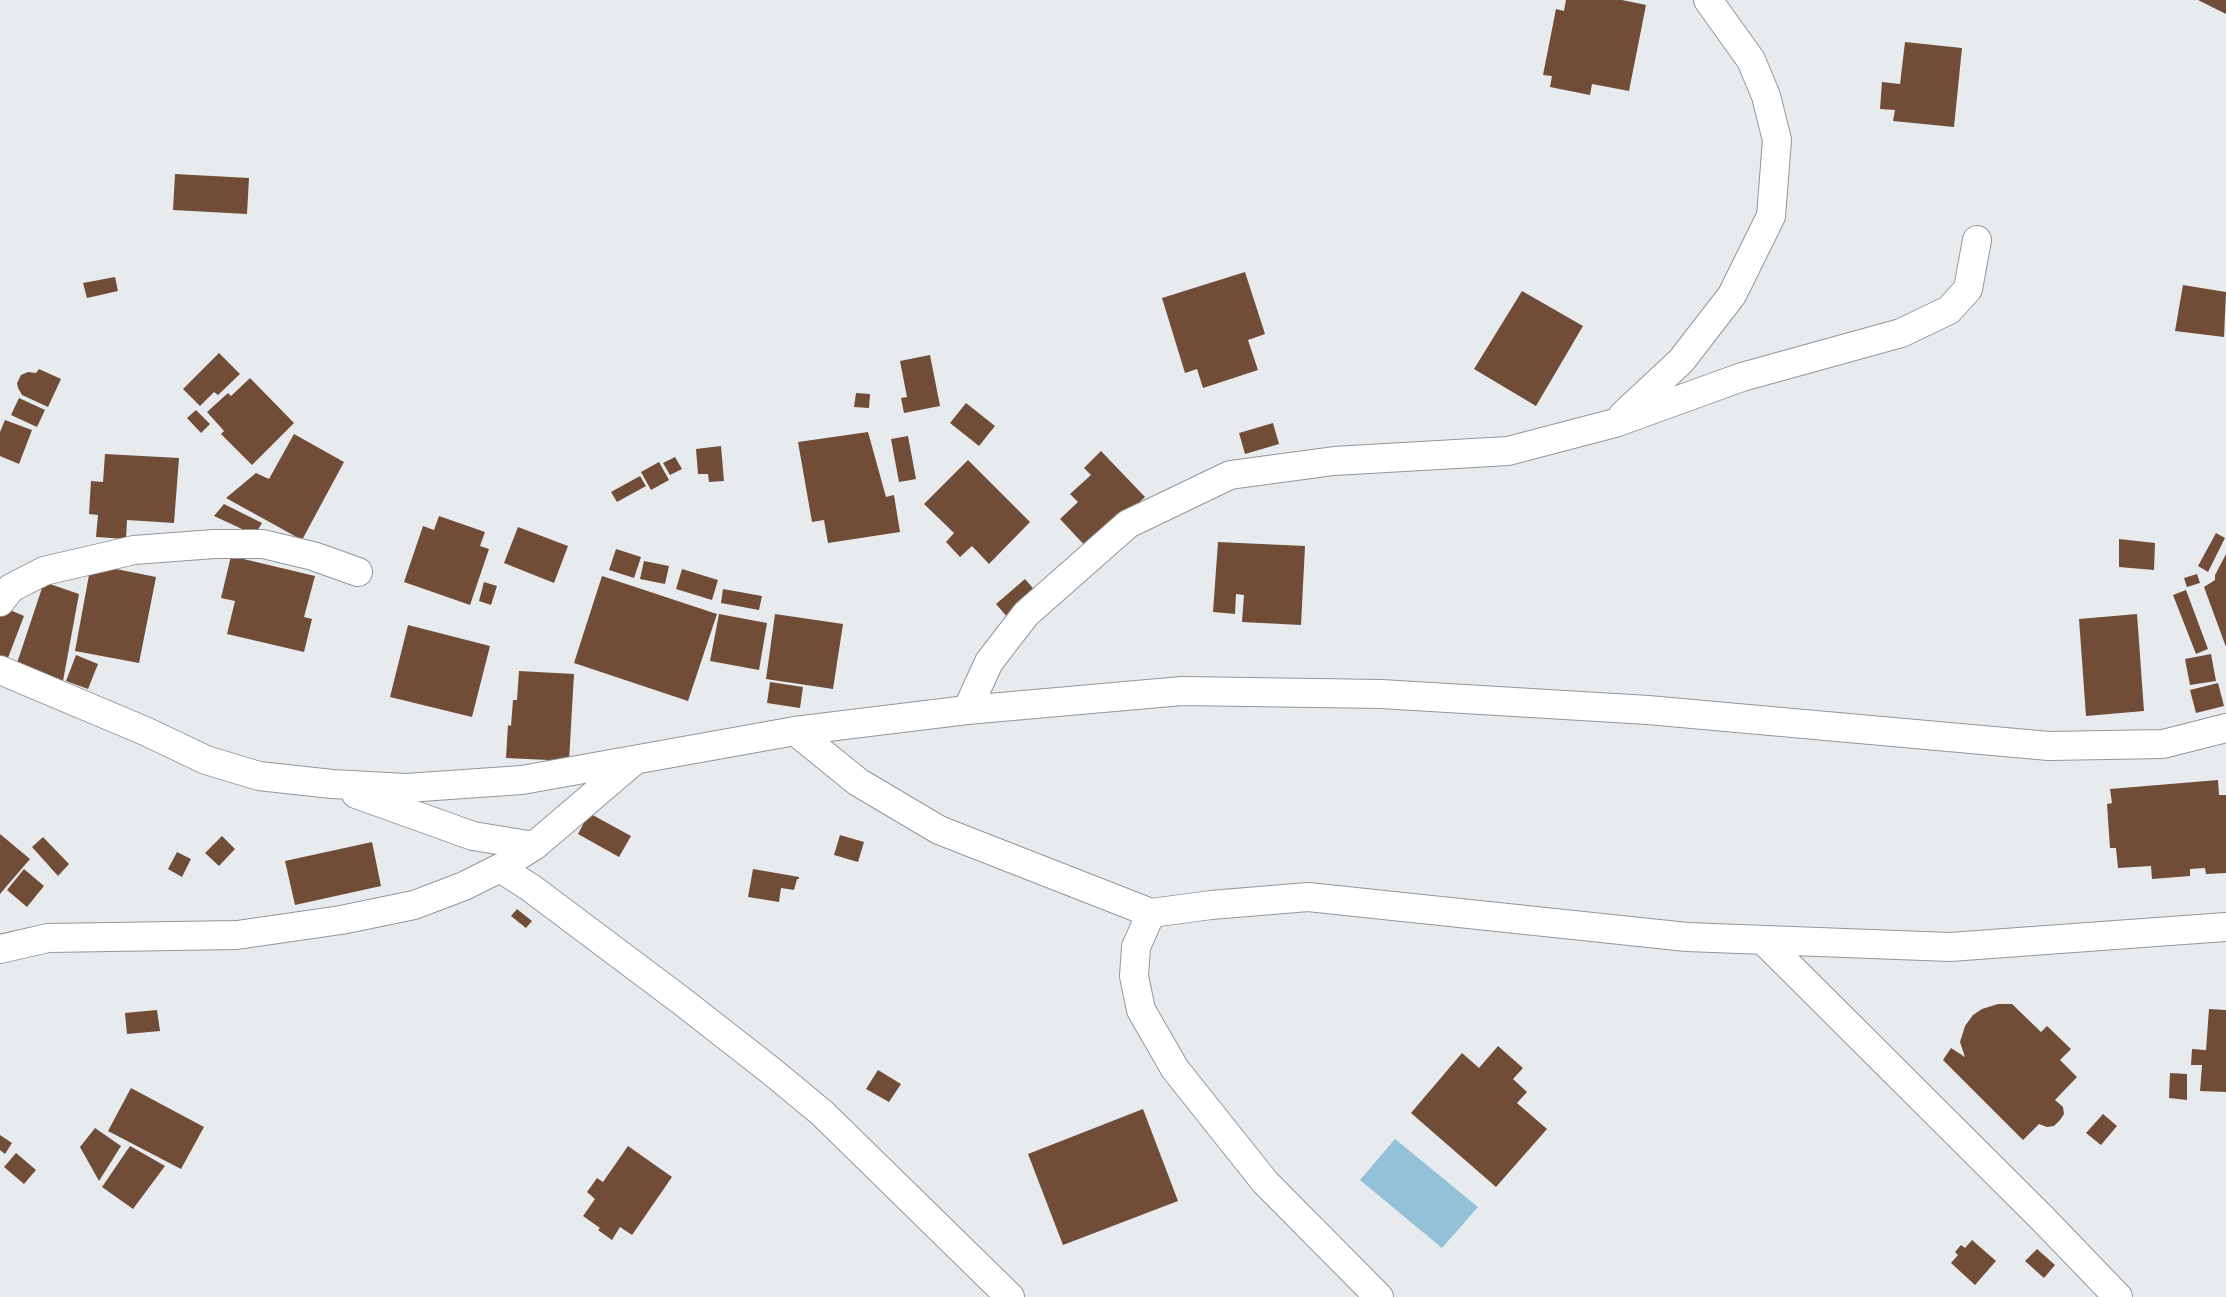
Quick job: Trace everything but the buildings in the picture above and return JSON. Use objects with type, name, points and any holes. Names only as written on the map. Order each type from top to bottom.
[{"type":"street","points":[[1615,423],[1681,361],[1732,295],[1771,216],[1777,140],[1766,96],[1751,60],[1708,0]]},
{"type":"street","points":[[967,710],[989,662],[1026,614],[1128,524],[1230,475],[1334,461],[1508,451],[1615,423],[1742,377],[1901,333],[1949,310],[1968,289],[1977,240]]},
{"type":"street","points":[[0,602],[11,588],[44,571],[143,549],[214,544],[263,544],[313,556],[358,572]]},
{"type":"street","points":[[0,670],[145,731],[206,760],[259,776],[332,784],[406,788],[522,780],[795,731],[967,710],[1182,691],[1381,694],[1648,710],[2049,746],[2163,744],[2226,728]]},
{"type":"street","points":[[795,731],[858,782],[939,830],[1151,913],[1211,905],[1308,898],[1686,937],[1950,947],[2226,927]]},
{"type":"street","points":[[0,949],[48,938],[237,935],[340,920],[414,905],[464,886],[500,868],[534,846],[635,760]]},
{"type":"street","points":[[332,784],[473,836],[534,846]]},
{"type":"street","points":[[500,868],[531,888],[679,999],[814,1107],[1010,1297]]},
{"type":"street","points":[[1151,913],[1136,947],[1134,976],[1141,1010],[1175,1069],[1265,1182],[1379,1297]]},
{"type":"street","points":[[1763,940],[2042,1218],[2118,1297]]},
{"type":"water","points":[[1395,1139],[1478,1207],[1442,1248],[1360,1180]]}]
